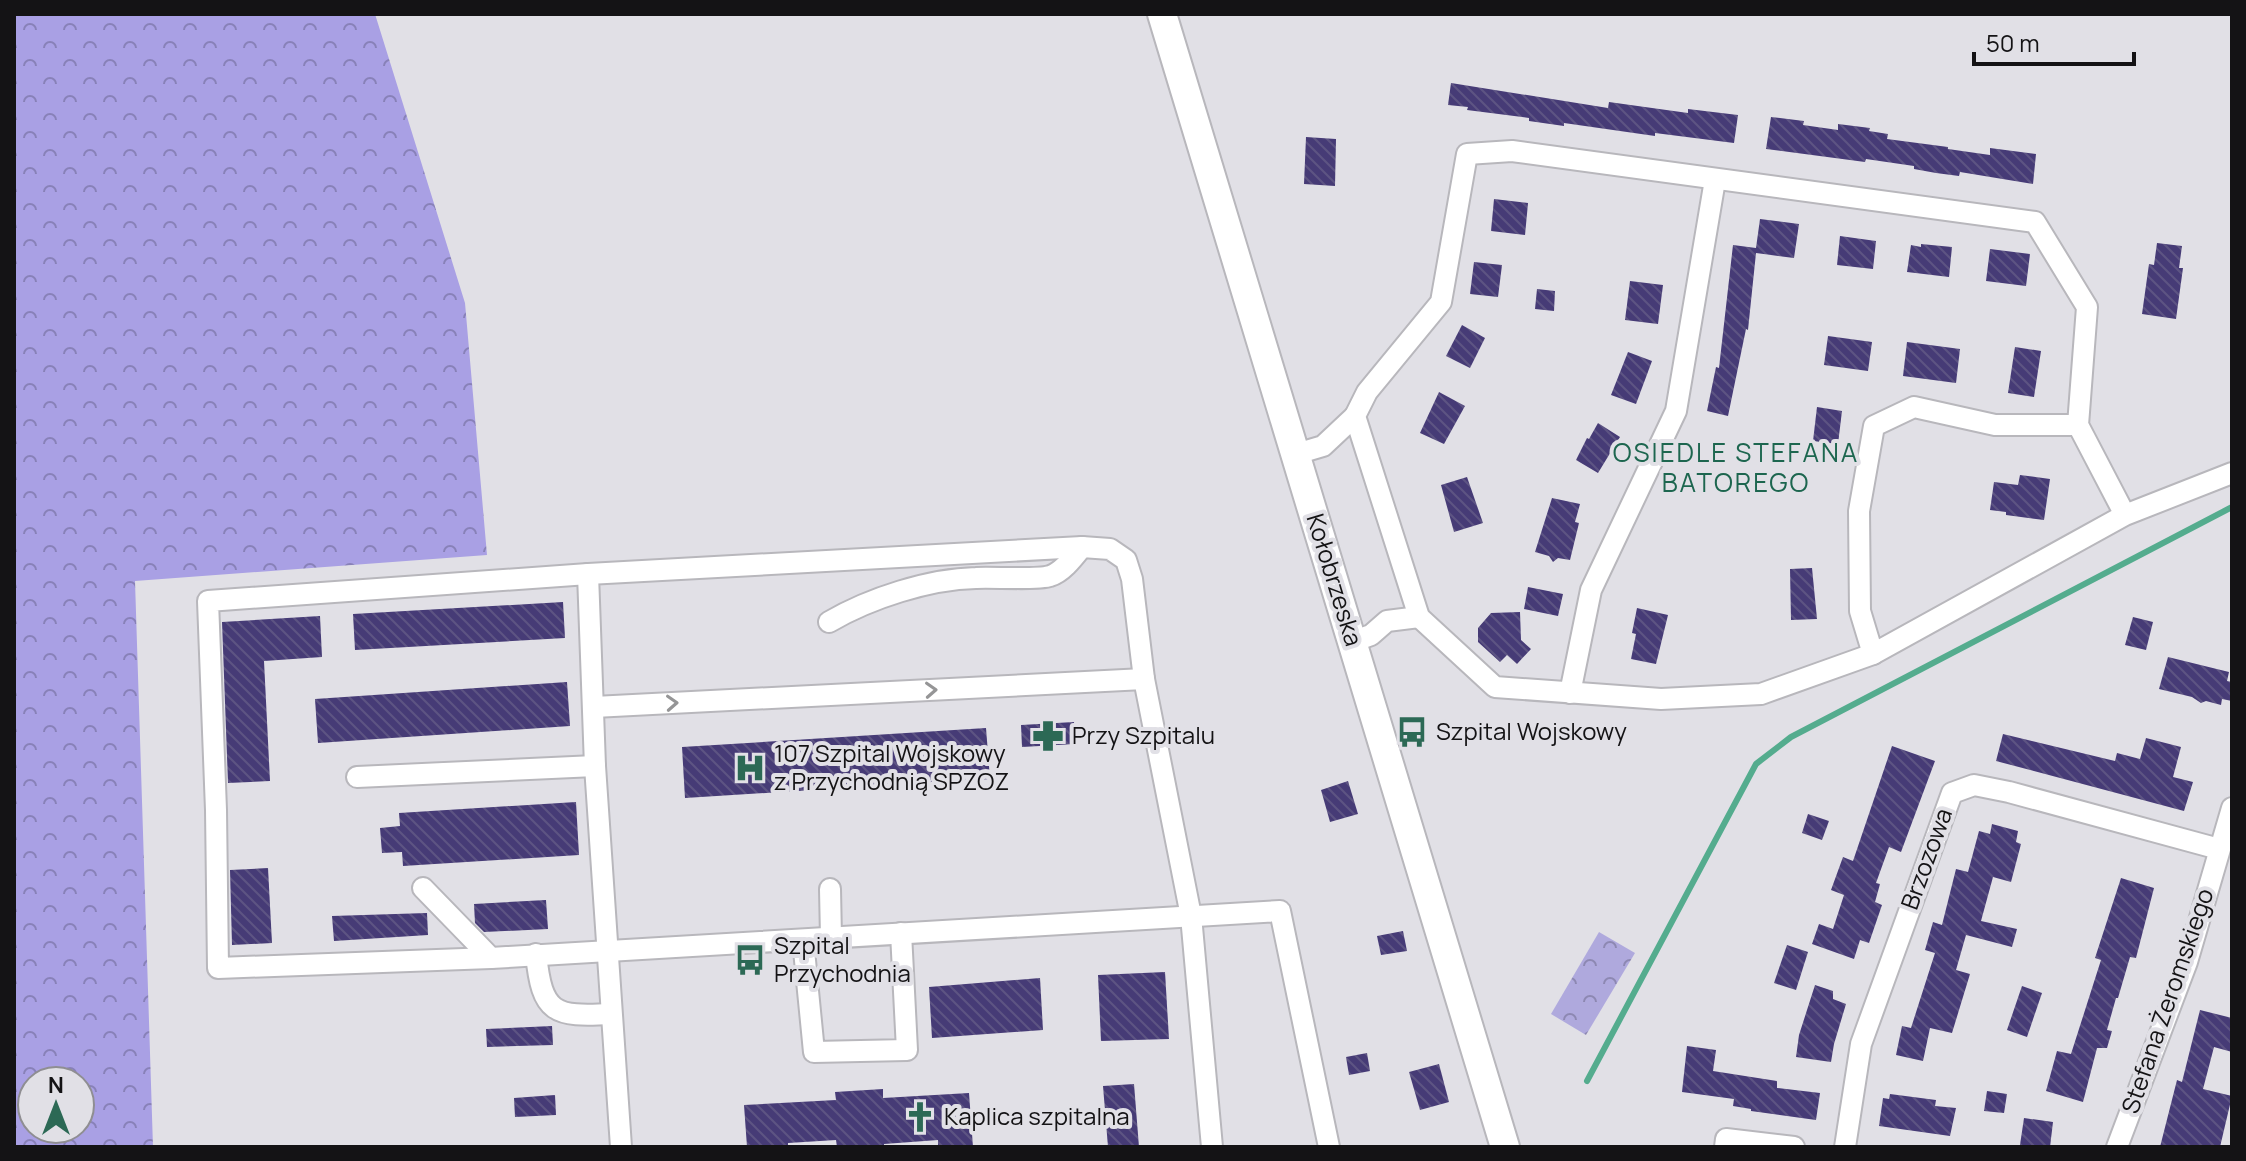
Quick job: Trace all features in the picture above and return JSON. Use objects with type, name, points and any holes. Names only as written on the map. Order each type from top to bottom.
[{"type":"main road","name":"Kołobrzeska","points":[[1162,14],[1505,1147]]},
{"type":"street","points":[[1296,454],[1323,446],[1355,416],[1367,392],[1441,302],[1467,154],[1512,151],[2035,222],[2087,307],[2078,425],[2125,515]]},
{"type":"street","points":[[1570,693],[1591,590],[1676,411],[1715,180]]},
{"type":"street","points":[[1873,654],[1860,611],[1859,511],[1874,426],[1914,407],[1995,425],[2078,425]]},
{"type":"street","points":[[1355,416],[1419,617],[1495,687],[1661,699],[1761,694],[1873,654],[2125,515],[2232,473]]},
{"type":"street","points":[[829,622],[850,609],[930,583],[972,578],[1050,576],[1068,564],[1082,547]]},
{"type":"street","points":[[1212,1147],[1191,916],[1144,679],[1132,579],[1126,560],[1110,549],[1082,547],[588,574],[208,601],[218,968],[491,958],[536,954],[803,940],[901,933],[1191,916],[1280,911],[1329,1147]]},
{"type":"street","points":[[588,574],[595,766],[621,1147]]},
{"type":"street","points":[[1352,642],[1371,635],[1387,621],[1419,617]]},
{"type":"street","points":[[594,707],[1144,679]]},
{"type":"street","points":[[357,777],[595,766]]},
{"type":"street","name":"Brzozowa","points":[[1845,1147],[1861,1044],[1952,793],[1974,785],[2009,792],[2219,849]]},
{"type":"street","name":"Stefana Żeromskiego","points":[[2117,1147],[2187,962],[2232,808]]},
{"type":"street","points":[[423,888],[491,958]]},
{"type":"street","points":[[830,889],[831,938]]},
{"type":"street","points":[[803,940],[814,1052],[907,1050],[901,933]]},
{"type":"street","points":[[536,954],[539,984],[546,1002],[556,1010],[577,1015],[611,1014]]},
{"type":"street","points":[[1726,1143],[1794,1147]]},
{"type":"green space","points":[[14,14],[375,14],[465,303],[487,555],[135,581],[153,1147],[14,1147]]},
{"type":"green space","points":[[1599,932],[1635,953],[1586,1035],[1551,1014]]},
{"type":"building","points":[[1451,83],[1608,108],[1609,102],[1688,113],[1688,109],[1738,115],[1734,143],[1564,123],[1564,126],[1467,110],[1468,107],[1448,105]]},
{"type":"building","points":[[1771,117],[1838,130],[1838,124],[1870,128],[1869,131],[1888,134],[1887,139],[1990,155],[1990,148],[2036,154],[2033,184],[1960,172],[1959,176],[1936,173],[1914,169],[1914,166],[1866,159],[1865,162],[1766,149]]},
{"type":"building","points":[[1306,137],[1336,139],[1335,186],[1304,184]]},
{"type":"building","points":[[1494,199],[1528,203],[1525,235],[1491,231]]},
{"type":"building","points":[[1760,219],[1799,224],[1794,258],[1756,253],[1748,330],[1728,416],[1707,411],[1716,367],[1719,368],[1733,245],[1756,248]]},
{"type":"building","points":[[1840,236],[1876,241],[1873,269],[1837,265]]},
{"type":"building","points":[[2157,243],[2182,246],[2179,268],[2183,268],[2176,319],[2142,314],[2149,264],[2154,265]]},
{"type":"building","points":[[1921,244],[1952,247],[1949,277],[1907,272],[1911,245],[1921,247]]},
{"type":"building","points":[[1990,249],[2030,254],[2026,286],[1986,281]]},
{"type":"building","points":[[1474,262],[1502,265],[1498,297],[1470,294]]},
{"type":"building","points":[[1630,281],[1663,285],[1658,324],[1625,320]]},
{"type":"building","points":[[1537,289],[1555,291],[1554,311],[1535,309]]},
{"type":"building","points":[[1462,325],[1485,338],[1470,368],[1446,356]]},
{"type":"building","points":[[1828,336],[1872,342],[1868,371],[1824,365]]},
{"type":"building","points":[[1907,342],[1960,349],[1956,383],[1903,376]]},
{"type":"building","points":[[2015,347],[2041,351],[2034,397],[2008,393]]},
{"type":"building","points":[[1628,352],[1652,361],[1636,404],[1611,395]]},
{"type":"building","points":[[1439,392],[1465,406],[1444,444],[1420,433]]},
{"type":"building","points":[[1817,407],[1842,411],[1838,444],[1813,441]]},
{"type":"building","points":[[1598,423],[1620,437],[1598,473],[1576,460]]},
{"type":"building","points":[[2020,475],[2050,479],[2044,520],[1990,510],[1994,482],[2018,485]]},
{"type":"building","points":[[1467,477],[1483,523],[1454,532],[1441,485]]},
{"type":"building","points":[[1552,498],[1580,504],[1570,560],[1558,558],[1553,562],[1549,556],[1535,552]]},
{"type":"building","points":[[1812,568],[1817,619],[1791,620],[1790,569]]},
{"type":"building","points":[[1528,587],[1563,594],[1558,616],[1524,609]]},
{"type":"building","points":[[563,602],[565,638],[355,650],[353,614]]},
{"type":"building","points":[[1637,608],[1668,615],[1656,664],[1631,659]]},
{"type":"building","points":[[1520,612],[1521,640],[1531,649],[1517,664],[1507,655],[1500,662],[1478,642],[1478,628],[1491,613]]},
{"type":"building","points":[[320,616],[322,657],[264,661],[270,781],[228,783],[222,622]]},
{"type":"building","points":[[2133,617],[2153,622],[2146,650],[2125,645]]},
{"type":"building","points":[[2168,657],[2229,672],[2227,681],[2232,682],[2232,701],[2222,699],[2221,705],[2206,701],[2201,703],[2192,697],[2159,689]]},
{"type":"building","points":[[567,682],[570,726],[318,743],[315,699]]},
{"type":"building","points":[[1074,722],[1075,744],[1022,747],[1021,725]]},
{"type":"building","points":[[986,728],[990,779],[685,798],[682,747]]},
{"type":"building","points":[[2003,734],[2115,761],[2117,753],[2140,759],[2146,738],[2181,747],[2173,777],[2193,782],[2184,811],[1996,761]]},
{"type":"building","points":[[1892,746],[1935,761],[1901,852],[1889,847],[1876,883],[1880,884],[1875,902],[1882,905],[1869,943],[1860,940],[1854,959],[1812,944],[1819,924],[1833,929],[1844,895],[1831,890],[1843,857],[1853,861]]},
{"type":"building","points":[[1348,781],[1358,814],[1330,822],[1321,790]]},
{"type":"building","points":[[576,802],[579,855],[403,866],[402,852],[382,853],[380,828],[400,826],[399,813]]},
{"type":"building","points":[[1808,814],[1829,821],[1822,840],[1802,833]]},
{"type":"building","points":[[1992,824],[2018,831],[2016,842],[2021,844],[2011,882],[1993,877],[1981,921],[2017,929],[2012,947],[1966,935],[1956,970],[1970,974],[1952,1033],[1930,1028],[1923,1061],[1896,1055],[1902,1026],[1911,1028],[1935,953],[1925,950],[1933,922],[1942,925],[1956,869],[1968,872],[1979,831],[1990,834]]},
{"type":"building","points":[[268,868],[272,943],[232,945],[230,870]]},
{"type":"building","points":[[2121,878],[2154,888],[2136,958],[2130,957],[2116,998],[2107,1030],[2112,1031],[2107,1048],[2097,1048],[2083,1102],[2046,1091],[2057,1051],[2071,1054],[2101,960],[2095,958]]},
{"type":"building","points":[[546,900],[548,929],[484,932],[475,923],[474,904]]},
{"type":"building","points":[[427,913],[428,935],[334,941],[332,916]]},
{"type":"building","points":[[1403,931],[1407,951],[1381,955],[1377,936]]},
{"type":"building","points":[[1787,945],[1808,952],[1796,990],[1774,983]]},
{"type":"building","points":[[1165,972],[1169,1039],[1101,1041],[1098,975]]},
{"type":"building","points":[[1040,978],[1043,1030],[932,1038],[929,987]]},
{"type":"building","points":[[1815,985],[1833,991],[1833,999],[1846,1004],[1831,1062],[1796,1057],[1799,1035]]},
{"type":"building","points":[[2022,986],[2042,993],[2027,1037],[2007,1030]]},
{"type":"building","points":[[2200,1010],[2232,1018],[2232,1052],[2214,1047],[2203,1089],[2232,1096],[2220,1147],[2160,1147],[2177,1080],[2182,1082]]},
{"type":"building","points":[[552,1026],[553,1045],[487,1047],[486,1029]]},
{"type":"building","points":[[1687,1046],[1716,1050],[1713,1071],[1777,1081],[1777,1088],[1820,1093],[1816,1120],[1751,1111],[1733,1106],[1734,1099],[1682,1092]]},
{"type":"building","points":[[1367,1053],[1370,1071],[1349,1075],[1346,1057]]},
{"type":"building","points":[[1439,1064],[1449,1102],[1420,1110],[1409,1072]]},
{"type":"building","points":[[1134,1084],[1139,1147],[1108,1147],[1103,1086]]},
{"type":"building","points":[[883,1089],[883,1098],[969,1093],[973,1147],[938,1147],[938,1140],[884,1144],[884,1147],[837,1147],[836,1140],[788,1143],[788,1147],[747,1147],[744,1105],[836,1100],[835,1092]]},
{"type":"building","points":[[1987,1091],[2007,1094],[2004,1113],[1984,1111]]},
{"type":"building","points":[[1890,1094],[1936,1100],[1935,1106],[1956,1108],[1950,1136],[1879,1126],[1883,1098],[1889,1099]]},
{"type":"building","points":[[555,1095],[556,1115],[515,1117],[514,1098]]},
{"type":"building","points":[[2024,1118],[2053,1122],[2050,1147],[2020,1145]]},
{"type":"waterway","points":[[1587,1081],[1756,764],[1791,737],[2232,507]]},
{"type":"place","name":"Szpital Wojskowy","points":[[1412,732]]},
{"type":"place","name":"Przy Szpitalu","points":[[1048,736]]},
{"type":"place","name":"107 Szpital Wojskowy z Przychodnią SPZOZ","points":[[750,768]]},
{"type":"place","name":"Szpital Przychodnia","points":[[750,960]]},
{"type":"place","name":"Kaplica szpitalna","points":[[920,1117]]},
{"type":"district","name":"OSIEDLE STEFANA BATOREGO","points":[[1736,468]]}]
